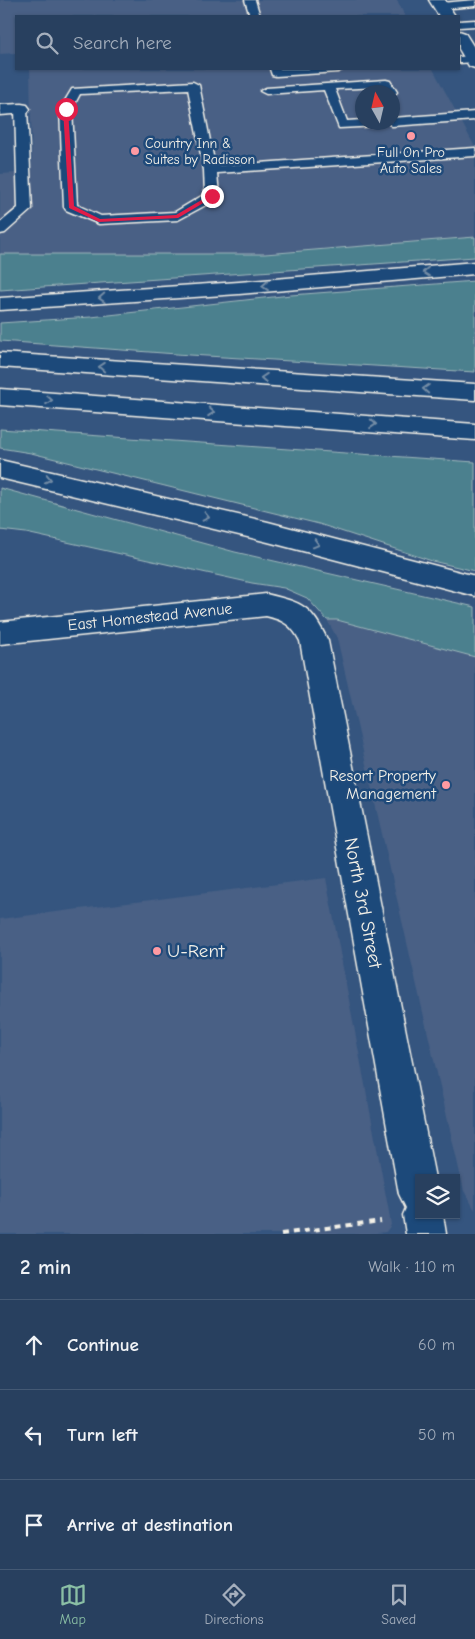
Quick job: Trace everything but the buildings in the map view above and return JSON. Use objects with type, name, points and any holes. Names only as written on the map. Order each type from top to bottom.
[{"type":"main road","points":[[460,38],[469,61]]},
{"type":"main road","points":[[0,110],[21,109]]},
{"type":"main road","points":[[0,304],[239,288],[475,268]]},
{"type":"main road","points":[[0,360],[475,392]]},
{"type":"main road","points":[[0,396],[475,432]]},
{"type":"main road","points":[[0,469],[268,532],[475,586]]},
{"type":"main road","name":"East Homestead Avenue","points":[[0,633],[266,605],[291,611],[299,616]]},
{"type":"main road","name":"North 3rd Street","points":[[299,616],[305,623],[314,641],[415,1174]]},
{"type":"main road","points":[[424,1219],[426,1234]]},
{"type":"lane","points":[[250,0],[255,15]]},
{"type":"lane","points":[[443,13],[475,3]]},
{"type":"lane","points":[[460,18],[475,23]]},
{"type":"lane","points":[[275,70],[276,73],[322,70]]},
{"type":"lane","points":[[266,90],[386,83],[387,85]]},
{"type":"lane","points":[[193,85],[210,170],[212,196],[178,216],[99,220],[71,207],[66,109],[76,92],[193,85]]},
{"type":"lane","points":[[328,86],[343,125],[355,124]]},
{"type":"lane","points":[[400,108],[475,116]]},
{"type":"lane","points":[[0,230],[25,209],[21,109]]},
{"type":"lane","points":[[210,170],[475,152]]},
{"type":"path","points":[[281,1234],[381,1221]]},
{"type":"shaded area","points":[[0,0],[397,0],[404,15],[15,15],[15,53],[0,54]]},
{"type":"shaded area","points":[[30,70],[434,70],[475,147],[475,237],[265,254],[0,254],[0,174],[32,172]]},
{"type":"shaded area","points":[[327,620],[337,620],[475,657],[475,1210],[464,1191],[337,638]]},
{"type":"shaded area","points":[[326,878],[389,1212],[391,1225],[386,1232],[369,1234],[0,1234],[0,919]]},
{"type":"green space","points":[[475,237],[475,257],[0,290],[0,254],[265,254]]},
{"type":"green space","points":[[475,281],[475,372],[190,355],[0,341],[0,323],[91,317],[291,295]]},
{"type":"green space","points":[[0,429],[475,462],[475,571],[432,561],[319,524],[31,453],[0,448]]},
{"type":"green space","points":[[0,488],[235,552],[475,607],[475,657],[337,620],[327,620],[307,598],[284,588],[252,583],[26,533],[0,530]]},
{"type":"place","name":"Full On Pro Auto Sales","points":[[411,136]]},
{"type":"place","name":"Country Inn & Suites by Radisson","points":[[135,151]]},
{"type":"place","name":"Resort Property Management","points":[[446,785]]},
{"type":"place","name":"U-Rent","points":[[157,951]]},
{"type":"route","points":[[66,109],[71,207],[99,220],[178,216],[212,196]]}]
